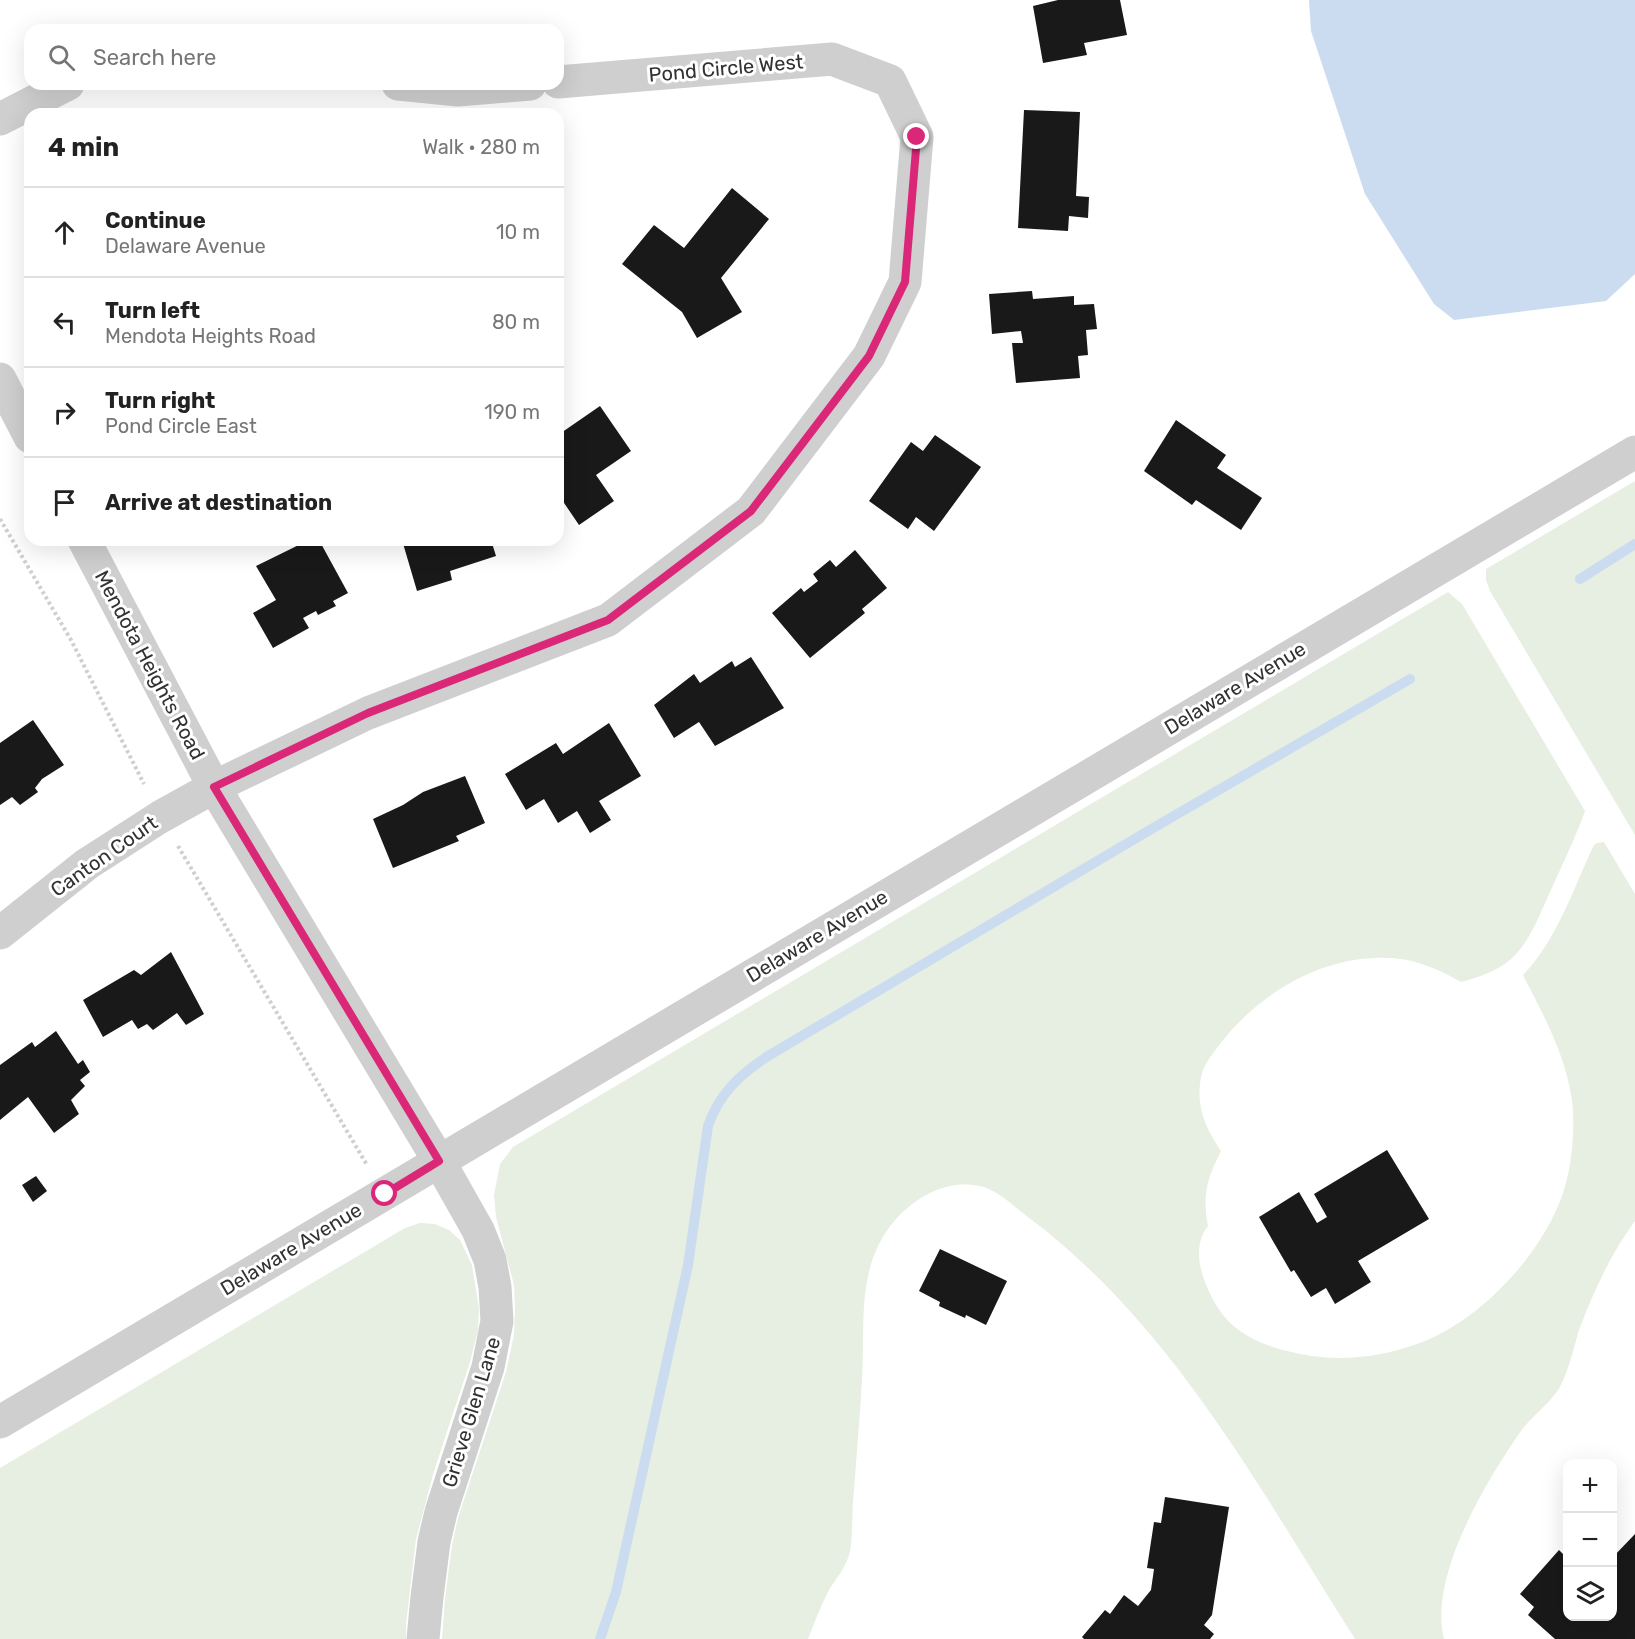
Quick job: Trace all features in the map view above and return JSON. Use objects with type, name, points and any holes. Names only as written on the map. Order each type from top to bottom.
[{"type":"street","name":"Pond Circle West","points":[[564,81],[832,59],[890,81]]},
{"type":"street","name":"Canton Court","points":[[0,933],[87,864],[160,817],[214,787],[368,713],[608,620],[751,511],[869,356],[905,282],[917,137],[890,81]]},
{"type":"street","points":[[0,119],[56,90]]},
{"type":"street","points":[[0,380],[24,426]]},
{"type":"street","name":"Delaware Avenue","points":[[0,1422],[1635,452]]},
{"type":"street","name":"Mendota Heights Road","points":[[87,546],[214,787],[439,1161]]},
{"type":"street","name":"Grieve Glen Lane","points":[[423,1639],[431,1564],[441,1512],[488,1367],[497,1321],[495,1287],[490,1260],[478,1230],[439,1161]]},
{"type":"path","points":[[0,519],[70,640],[160,817],[385,1194]]},
{"type":"shaded area","points":[[1635,481],[1635,835],[1490,591],[1486,580],[1486,569]]},
{"type":"shaded area","points":[[1448,592],[1462,604],[1585,811],[1536,924],[1522,946],[1505,964],[1484,975],[1461,982],[1420,963],[1375,958],[1352,960],[1330,966],[1288,984],[1251,1011],[1234,1027],[1204,1067],[1199,1093],[1204,1119],[1221,1151],[1207,1187],[1208,1226],[1199,1246],[1199,1261],[1211,1297],[1227,1319],[1236,1328],[1259,1341],[1303,1355],[1352,1358],[1385,1353],[1417,1344],[1465,1319],[1488,1301],[1528,1257],[1545,1232],[1557,1208],[1566,1183],[1571,1156],[1573,1110],[1571,1092],[1555,1040],[1523,975],[1555,930],[1594,845],[1604,842],[1635,894],[1635,1221],[1610,1260],[1597,1288],[1579,1330],[1570,1362],[1558,1390],[1525,1426],[1507,1452],[1463,1530],[1444,1587],[1441,1614],[1444,1639],[1355,1639],[1212,1414],[1129,1310],[1083,1263],[1007,1200],[987,1188],[964,1184],[934,1191],[908,1207],[887,1231],[872,1260],[865,1293],[863,1361],[850,1553],[825,1598],[808,1639],[442,1639],[452,1545],[458,1518],[506,1372],[514,1335],[514,1285],[496,1217],[494,1195],[500,1164],[513,1147]]},
{"type":"shaded area","points":[[420,1223],[435,1224],[449,1230],[460,1240],[472,1265],[479,1309],[478,1330],[470,1362],[434,1471],[416,1539],[406,1639],[0,1639],[0,1468],[405,1228]]},
{"type":"water","points":[[1309,0],[1635,0],[1635,274],[1606,301],[1454,320],[1434,304],[1365,194],[1311,31]]},
{"type":"building","points":[[1058,0],[1120,0],[1127,35],[1084,43],[1087,55],[1043,63],[1033,6]]},
{"type":"building","points":[[1024,110],[1080,112],[1076,196],[1089,197],[1088,218],[1069,216],[1068,231],[1018,228]]},
{"type":"building","points":[[732,188],[769,219],[721,278],[742,312],[697,338],[682,312],[622,264],[654,225],[684,248]]},
{"type":"building","points":[[1032,291],[1033,299],[1074,296],[1074,305],[1094,304],[1097,329],[1086,330],[1088,355],[1078,356],[1080,378],[1016,383],[1012,343],[1023,343],[1021,331],[992,334],[989,294]]},
{"type":"building","points":[[600,406],[631,451],[596,475],[614,501],[579,525],[564,503],[564,431]]},
{"type":"building","points":[[1176,420],[1226,455],[1217,468],[1262,498],[1241,530],[1196,500],[1192,505],[1144,471]]},
{"type":"building","points":[[935,435],[981,467],[934,531],[916,517],[908,529],[869,501],[911,442],[923,451]]},
{"type":"building","points":[[297,546],[322,546],[348,593],[333,601],[336,606],[318,615],[316,611],[303,618],[309,628],[273,648],[253,613],[276,600],[256,566]]},
{"type":"building","points":[[404,546],[493,546],[496,556],[450,571],[452,580],[417,591]]},
{"type":"building","points":[[855,550],[887,588],[862,609],[865,613],[810,658],[772,613],[801,588],[804,592],[818,581],[813,574],[830,560],[836,567]]},
{"type":"building","points":[[751,657],[784,708],[715,746],[699,722],[674,738],[654,705],[694,674],[700,683],[732,661],[735,667]]},
{"type":"building","points":[[33,720],[64,765],[42,779],[35,788],[38,792],[20,805],[12,797],[0,805],[0,743]]},
{"type":"building","points":[[609,723],[641,776],[599,801],[611,820],[590,833],[577,811],[558,823],[544,799],[526,810],[505,774],[556,743],[563,754]]},
{"type":"building","points":[[465,776],[485,823],[456,836],[459,841],[393,868],[373,819],[403,805],[423,792]]},
{"type":"building","points":[[171,952],[204,1014],[186,1025],[177,1013],[153,1030],[147,1024],[138,1029],[132,1020],[103,1037],[83,1000],[134,970],[141,975]]},
{"type":"building","points":[[56,1031],[78,1064],[83,1060],[90,1072],[80,1080],[85,1086],[71,1100],[79,1114],[54,1133],[28,1097],[0,1120],[0,1065],[32,1042],[35,1047]]},
{"type":"building","points":[[1387,1150],[1429,1219],[1358,1261],[1371,1282],[1335,1304],[1326,1288],[1311,1297],[1294,1270],[1291,1272],[1259,1217],[1299,1192],[1317,1223],[1327,1217],[1314,1194]]},
{"type":"building","points":[[36,1176],[47,1191],[33,1202],[22,1185]]},
{"type":"building","points":[[940,1249],[1007,1281],[986,1325],[939,1306],[940,1302],[919,1291]]},
{"type":"building","points":[[1165,1497],[1229,1507],[1212,1615],[1204,1625],[1214,1634],[1210,1639],[1084,1639],[1082,1637],[1105,1610],[1110,1614],[1124,1595],[1138,1606],[1151,1590],[1154,1569],[1147,1568],[1154,1522],[1161,1523]]},
{"type":"building","points":[[1635,1534],[1635,1639],[1555,1639],[1528,1615],[1534,1607],[1520,1594],[1559,1550],[1563,1554],[1563,1621],[1617,1621],[1617,1553]]},
{"type":"waterway","points":[[1580,579],[1635,544]]},
{"type":"waterway","points":[[600,1639],[616,1592],[688,1265],[708,1126],[724,1095],[748,1070],[768,1056],[1410,679]]},
{"type":"route","points":[[385,1194],[439,1161],[214,787],[368,713],[608,620],[751,511],[869,356],[905,282],[917,137]]}]
